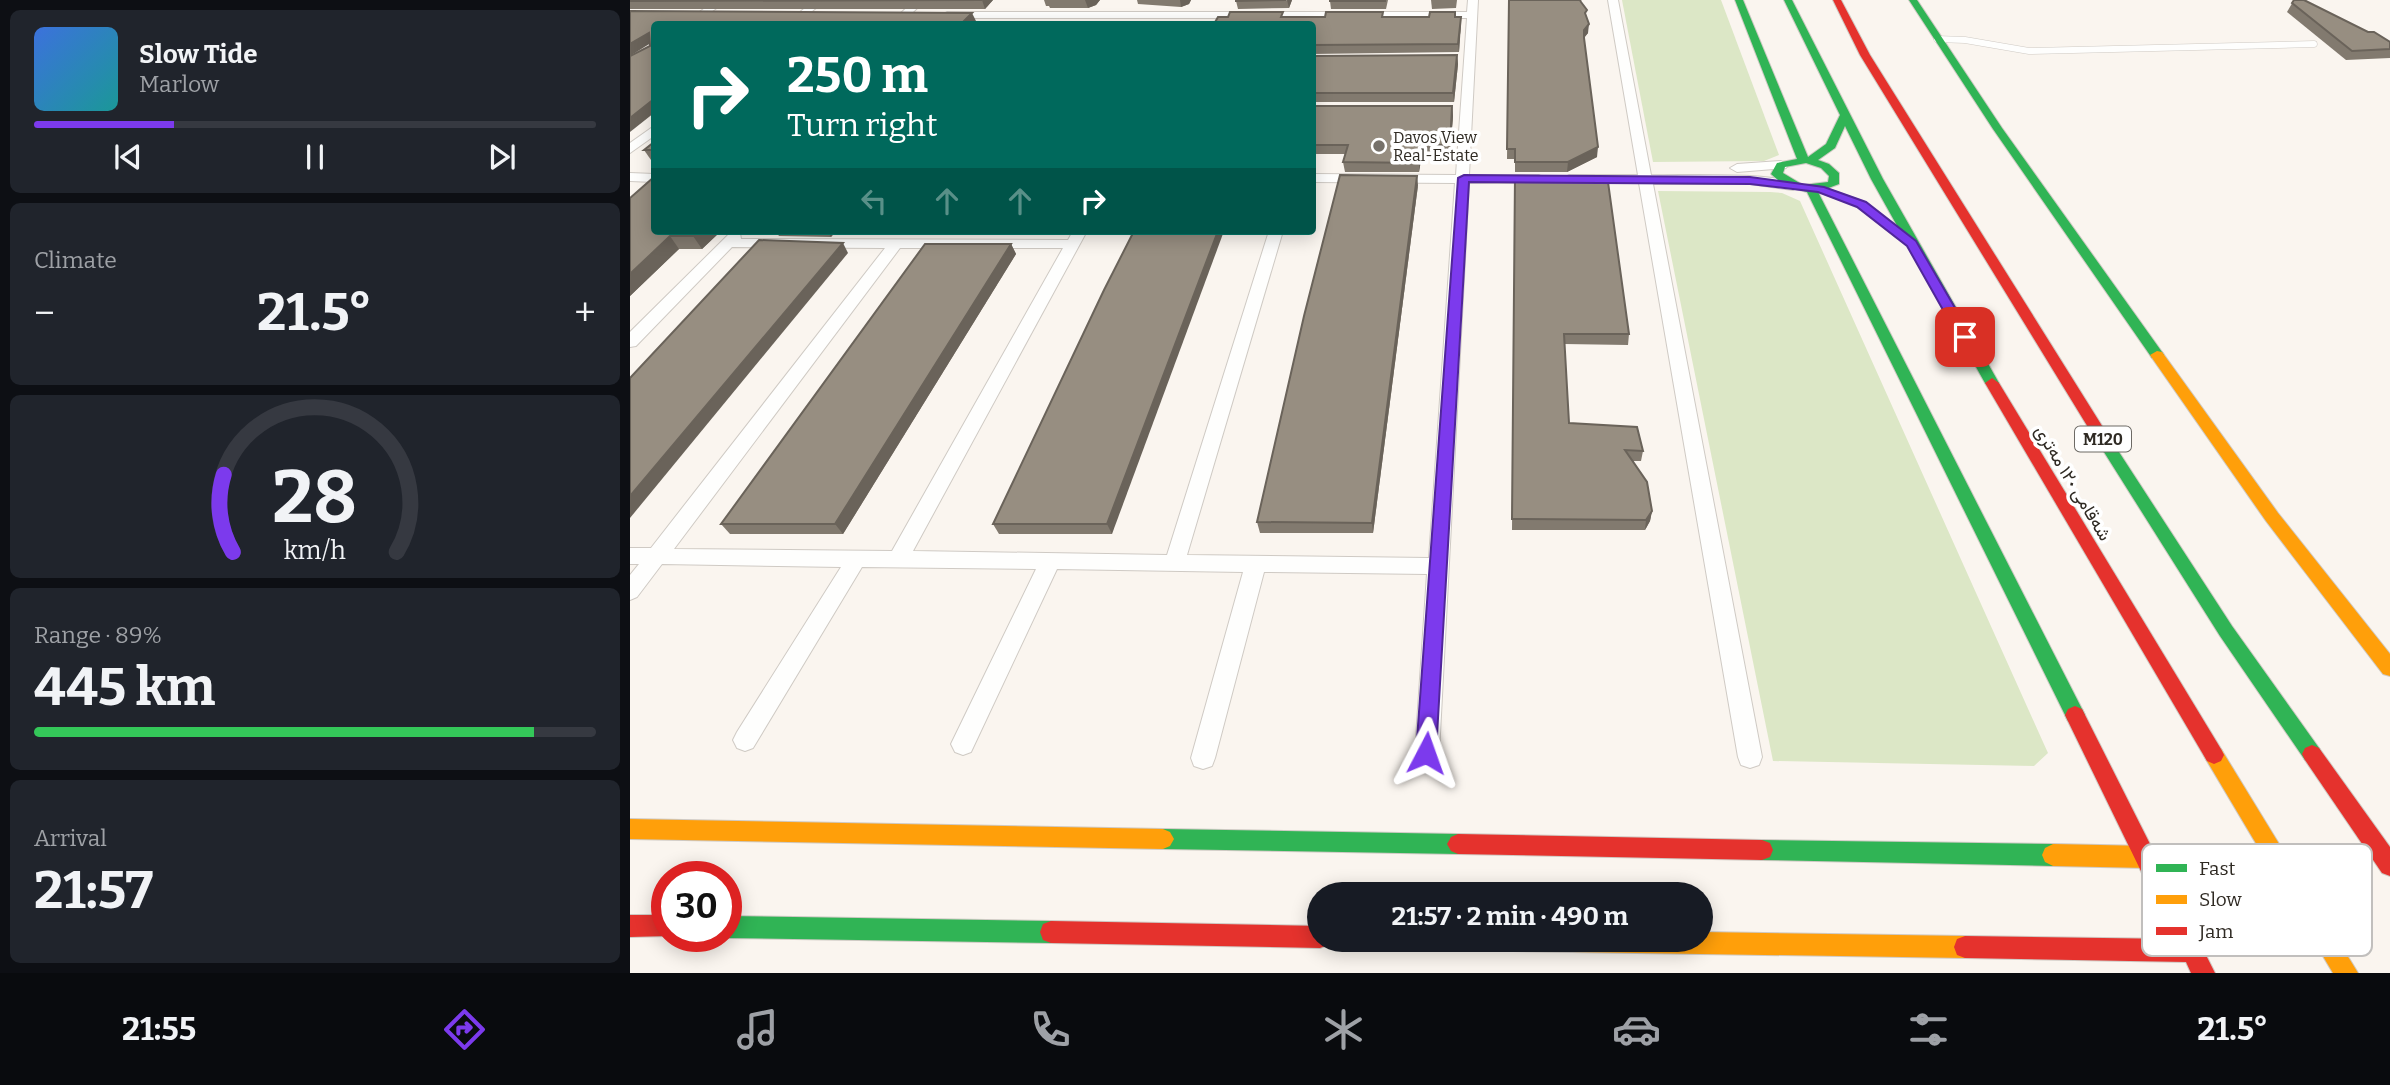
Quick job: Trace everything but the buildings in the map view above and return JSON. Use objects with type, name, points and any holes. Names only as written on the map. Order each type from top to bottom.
[{"type":"main road","points":[[1739,0],[1807,161]]},
{"type":"main road","name":"شەقامی ١٢٠ مەتری","points":[[1788,0],[1844,117],[1912,244],[2031,453],[2268,844]]},
{"type":"main road","name":"M120","points":[[1837,0],[1865,55],[2049,356],[2226,631],[2390,865]]},
{"type":"main road","points":[[1913,0],[1998,130],[2272,517],[2390,668]]},
{"type":"main road","points":[[1844,117],[1831,146],[1807,161],[1781,165],[1777,174],[1793,186],[1816,189],[1861,204],[1912,244]]},
{"type":"main road","points":[[1807,161],[1825,166],[1835,175],[1833,184],[1816,189]]},
{"type":"main road","points":[[1816,189],[2142,847]]},
{"type":"main road","points":[[630,829],[2142,857]]},
{"type":"main road","points":[[630,926],[651,926]]},
{"type":"main road","points":[[742,927],[1307,937]]},
{"type":"main road","points":[[1713,943],[2142,950]]},
{"type":"main road","points":[[2194,956],[2203,973]]},
{"type":"main road","name":"شەقامی ١٢٠ مەتری","points":[[2336,956],[2346,973]]},
{"type":"street","points":[[692,21],[723,0]]},
{"type":"street","points":[[794,21],[821,0]]},
{"type":"street","points":[[893,20],[904,15],[920,0]]},
{"type":"street","points":[[1000,21],[1019,0]]},
{"type":"street","points":[[1113,14],[1122,0]]},
{"type":"street","points":[[1312,15],[1316,0]]},
{"type":"street","points":[[1408,15],[1410,0]]},
{"type":"street","points":[[1613,0],[1750,757]]},
{"type":"street","points":[[1206,21],[1219,4]]},
{"type":"street","points":[[930,15],[1408,15],[1472,8],[1463,58],[1461,109],[1464,174],[1426,753]]},
{"type":"street","points":[[678,14],[728,14]]},
{"type":"street","points":[[778,14],[828,15]]},
{"type":"street","points":[[904,15],[917,15]]},
{"type":"street","points":[[630,149],[651,132]]},
{"type":"street","points":[[1316,177],[1645,174],[1781,165]]},
{"type":"street","points":[[632,177],[651,170]]},
{"type":"street","points":[[1316,170],[1464,174],[1554,170],[1750,180],[1793,186]]},
{"type":"street","points":[[632,177],[651,177]]},
{"type":"street","points":[[1175,561],[1275,235]]},
{"type":"street","points":[[630,342],[734,237],[897,242],[1077,237]]},
{"type":"street","points":[[899,558],[1077,237]]},
{"type":"street","points":[[630,591],[897,242]]},
{"type":"street","points":[[630,556],[1438,566]]},
{"type":"street","points":[[745,740],[857,558]]},
{"type":"street","points":[[963,744],[1051,560]]},
{"type":"street","points":[[1203,758],[1255,562]]},
{"type":"lane","points":[[1937,39],[1965,40],[2029,51],[2314,44]]},
{"type":"green space","points":[[1622,0],[1721,0],[1779,155],[1764,161],[1653,162]]},
{"type":"green space","points":[[1658,191],[1770,192],[1782,193],[1800,201],[2048,753],[2034,766],[1773,761]]},
{"type":"traffic: fast","points":[[1739,0],[1803,160]]},
{"type":"traffic: fast","points":[[1788,0],[1877,179],[1992,383]]},
{"type":"traffic: fast","points":[[1913,0],[1998,129],[2157,355]]},
{"type":"traffic: fast","points":[[1810,161],[1831,146],[1844,117]]},
{"type":"traffic: fast","points":[[1807,160],[1825,166],[1835,175],[1833,184],[1818,189],[1803,189],[1789,184],[1777,174],[1781,165],[1807,160]]},
{"type":"traffic: fast","points":[[1811,190],[2075,715]]},
{"type":"traffic: fast","points":[[2099,433],[2226,631],[2312,754]]},
{"type":"traffic: fast","points":[[1163,839],[1458,844]]},
{"type":"traffic: fast","points":[[1762,850],[2053,855]]},
{"type":"traffic: fast","points":[[742,927],[1051,932]]},
{"type":"traffic: slow","points":[[2157,355],[2272,517],[2390,668]]},
{"type":"traffic: slow","points":[[2214,755],[2268,844]]},
{"type":"traffic: slow","points":[[630,829],[1163,839]]},
{"type":"traffic: slow","points":[[2053,855],[2142,857]]},
{"type":"traffic: slow","points":[[1713,943],[1965,947]]},
{"type":"traffic: slow","points":[[2336,956],[2346,973]]},
{"type":"traffic: jam","points":[[1837,0],[1865,55],[2099,433]]},
{"type":"traffic: jam","points":[[1820,189],[1861,204],[1901,235]]},
{"type":"traffic: jam","points":[[1992,383],[2214,755]]},
{"type":"traffic: jam","points":[[2075,715],[2142,850]]},
{"type":"traffic: jam","points":[[2312,754],[2390,865]]},
{"type":"traffic: jam","points":[[1458,844],[1762,850]]},
{"type":"traffic: jam","points":[[630,926],[651,926]]},
{"type":"traffic: jam","points":[[1051,932],[1307,937]]},
{"type":"traffic: jam","points":[[1965,947],[2142,950]]},
{"type":"traffic: jam","points":[[2195,956],[2203,973]]},
{"type":"place","name":"Davos View Real-Estate","points":[[1379,146]]},
{"type":"route","points":[[1426,753],[1464,178],[1750,180],[1802,189],[1820,189],[1861,204],[1912,244],[1965,337]]}]
